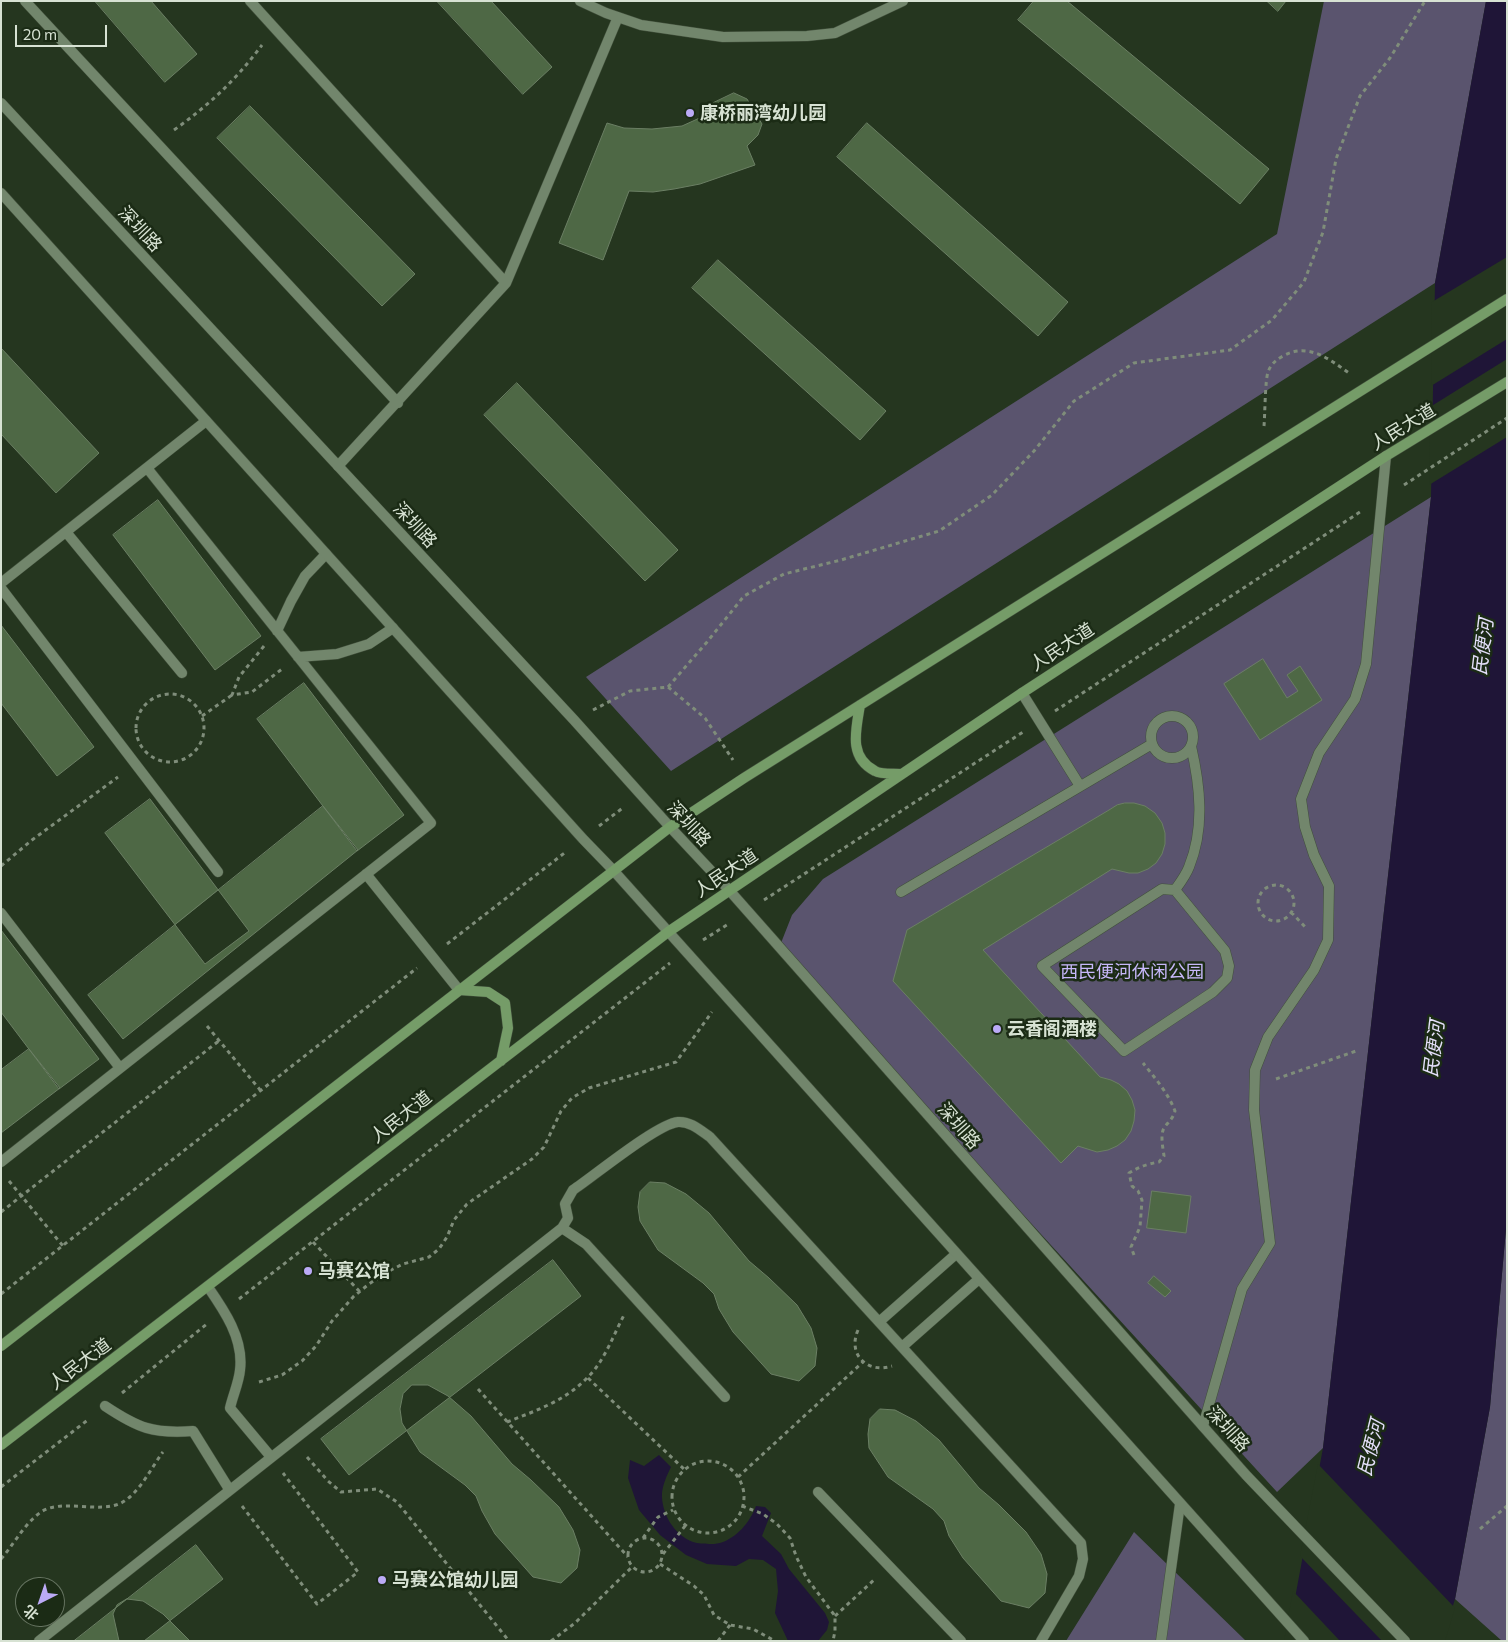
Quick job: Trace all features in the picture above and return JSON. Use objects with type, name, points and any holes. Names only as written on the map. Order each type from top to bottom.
[{"type":"main road","points":[[1,1346],[670,827],[744,778],[1507,299]]},
{"type":"main road","name":"人民大道","points":[[1,1445],[668,932],[1022,693],[1386,456],[1507,382]]},
{"type":"main road","points":[[860,705],[854,737],[860,760],[876,772],[902,774]]},
{"type":"main road","points":[[459,990],[488,992],[505,1003],[508,1028],[501,1061]]},
{"type":"street","points":[[25,1],[398,403]]},
{"type":"street","points":[[250,1],[506,283]]},
{"type":"street","points":[[580,1],[593,4],[618,17],[641,25],[723,37],[807,36],[834,32],[903,1]]},
{"type":"street","points":[[338,466],[398,403],[506,283],[618,17]]},
{"type":"street","name":"深圳路","points":[[1,103],[574,720],[729,890],[1246,1474],[1405,1641]]},
{"type":"street","points":[[1,193],[613,870],[1265,1600],[1304,1641]]},
{"type":"street","points":[[1,583],[206,421]]},
{"type":"street","points":[[1203,1426],[1242,1289],[1270,1243],[1254,1110],[1255,1070],[1268,1037],[1314,970],[1328,940],[1329,886],[1314,855],[1305,827],[1301,799],[1318,753],[1355,700],[1366,664],[1386,456]]},
{"type":"street","points":[[1,1162],[432,823],[147,468]]},
{"type":"street","points":[[66,532],[182,673]]},
{"type":"street","points":[[278,630],[290,601],[305,576],[326,554]]},
{"type":"street","points":[[1,588],[218,872]]},
{"type":"street","points":[[298,657],[337,654],[369,644],[393,628]]},
{"type":"street","points":[[1022,693],[1080,786]]},
{"type":"street","points":[[1175,890],[1189,867],[1197,836],[1198,779],[1191,746],[1192,732],[1189,727],[1179,718],[1172,717],[1166,717],[1155,724],[1152,731],[1152,744],[1160,755],[1174,758],[1180,756],[1191,746]]},
{"type":"street","points":[[902,892],[1152,744]]},
{"type":"street","points":[[366,874],[459,990]]},
{"type":"street","points":[[1162,889],[1175,890],[1226,951],[1229,966],[1226,978],[1213,992],[1124,1051],[1042,966],[1162,889]]},
{"type":"street","points":[[1,913],[120,1068]]},
{"type":"street","points":[[39,1641],[562,1228],[568,1218],[565,1204],[573,1190],[661,1128],[679,1122],[693,1125],[710,1137],[1081,1543],[1083,1559],[1079,1576],[1041,1641]]},
{"type":"street","points":[[562,1228],[586,1244],[725,1397]]},
{"type":"street","points":[[875,1318],[956,1254]]},
{"type":"street","points":[[905,1350],[978,1279]]},
{"type":"street","points":[[208,1287],[224,1310],[238,1342],[240,1369],[230,1408],[270,1457]]},
{"type":"street","points":[[105,1406],[130,1423],[148,1429],[193,1432],[229,1490]]},
{"type":"street","points":[[818,1492],[961,1641]]},
{"type":"street","points":[[1161,1641],[1180,1504]]},
{"type":"path","points":[[574,720],[630,691],[668,687],[744,596],[784,574],[841,560],[939,531],[992,496],[1034,451],[1074,401],[1134,363],[1230,350],[1272,320],[1304,282],[1323,232],[1336,159],[1360,96],[1390,58],[1425,1]]},
{"type":"path","points":[[156,143],[218,96],[242,71],[274,28]]},
{"type":"path","points":[[1262,453],[1267,373],[1274,362],[1291,352],[1307,349],[1332,361],[1369,386]]},
{"type":"path","points":[[1415,477],[1507,418]]},
{"type":"path","points":[[232,694],[238,676],[278,630]]},
{"type":"path","points":[[202,716],[232,694],[252,692],[298,657]]},
{"type":"path","points":[[668,687],[705,718],[744,778]]},
{"type":"path","points":[[166,694],[177,694],[188,698],[197,706],[202,716],[204,727],[199,747],[192,755],[182,760],[171,762],[151,756],[140,742],[136,726],[139,714],[145,704],[154,698],[166,694]]},
{"type":"path","points":[[1,866],[32,840],[136,764],[151,756]]},
{"type":"path","points":[[1,1294],[640,794]]},
{"type":"path","points":[[1270,886],[1282,886],[1291,894],[1293,900],[1291,912],[1288,916],[1278,921],[1266,918],[1259,910],[1260,893],[1264,888],[1270,886]]},
{"type":"path","points":[[234,1391],[282,1374],[302,1361],[316,1346],[332,1322],[354,1296],[388,1271],[403,1264],[429,1257],[439,1250],[454,1220],[467,1204],[532,1159],[544,1147],[561,1112],[572,1098],[589,1088],[676,1062],[724,995]]},
{"type":"path","points":[[194,1010],[261,1091]]},
{"type":"path","points":[[1,1212],[220,1040]]},
{"type":"path","points":[[1130,1047],[1172,1101],[1175,1111],[1172,1119],[1163,1129],[1164,1156],[1159,1162],[1138,1167],[1129,1173],[1132,1186],[1138,1191],[1142,1200],[1140,1227],[1131,1247],[1134,1255]]},
{"type":"path","points":[[1254,1086],[1356,1051]]},
{"type":"path","points":[[6,1177],[63,1246]]},
{"type":"path","points":[[313,1242],[360,1292]]},
{"type":"path","points":[[507,1422],[567,1395],[588,1378],[599,1362],[634,1297]]},
{"type":"path","points":[[875,1318],[857,1331],[854,1341],[856,1353],[863,1362],[873,1367],[884,1369],[893,1366],[905,1350]]},
{"type":"path","points":[[738,1477],[863,1362]]},
{"type":"path","points":[[588,1378],[685,1470]]},
{"type":"path","points":[[478,1389],[628,1557],[633,1566],[638,1570],[646,1572],[654,1570],[660,1564],[662,1555],[660,1546],[653,1539],[643,1538],[634,1541],[629,1549],[628,1557]]},
{"type":"path","points":[[1,1559],[31,1520],[43,1511],[56,1507],[120,1504],[130,1497],[179,1432]]},
{"type":"path","points":[[292,1440],[328,1481],[341,1492],[377,1490],[397,1502],[509,1641]]},
{"type":"path","points":[[229,1490],[317,1604],[358,1572],[270,1457]]},
{"type":"path","points":[[708,1460],[725,1465],[738,1477],[744,1497],[742,1506],[739,1516],[724,1530],[704,1534],[685,1526],[673,1510],[671,1493],[678,1476],[685,1470],[691,1464],[708,1460]]},
{"type":"path","points":[[742,1506],[763,1514],[777,1524],[790,1538],[806,1578],[836,1616],[833,1641]]},
{"type":"path","points":[[1480,1529],[1507,1506]]},
{"type":"path","points":[[643,1538],[658,1517],[673,1510]]},
{"type":"path","points":[[662,1555],[685,1526]]},
{"type":"path","points":[[660,1564],[694,1586],[704,1595],[714,1616],[730,1624],[754,1629],[774,1641]]},
{"type":"path","points":[[836,1616],[889,1565]]},
{"type":"path","points":[[551,1641],[575,1622],[633,1566]]},
{"type":"path","points":[[718,1641],[730,1624]]},
{"type":"green space","points":[[1324,1],[1486,1],[1435,283],[671,771],[586,677],[1277,234]]},
{"type":"green space","name":"西民便河休闲公园","points":[[1431,497],[1323,1448],[1277,1492],[779,948],[792,915],[823,879]]},
{"type":"green space","points":[[1507,1218],[1507,1641],[1502,1641],[1455,1599],[1490,1407]]},
{"type":"green space","points":[[1134,1532],[1246,1641],[1066,1641]]},
{"type":"water","name":"民便河","points":[[1486,1],[1507,1],[1507,1218],[1490,1407],[1455,1599],[1442,1641],[1287,1641],[1323,1448],[1431,497],[1435,283]]},
{"type":"water","points":[[659,1455],[671,1467],[662,1493],[666,1515],[675,1529],[686,1539],[697,1543],[720,1543],[726,1541],[742,1529],[756,1506],[765,1507],[771,1513],[762,1536],[781,1554],[789,1569],[825,1613],[829,1622],[827,1630],[818,1641],[788,1641],[775,1613],[778,1591],[776,1569],[763,1560],[749,1559],[736,1566],[707,1564],[686,1555],[660,1535],[639,1510],[628,1478],[630,1460],[644,1466]]},
{"type":"pier","points":[[1507,257],[1507,339],[1431,386],[1432,302]]},
{"type":"pier","points":[[1507,359],[1507,437],[1429,485],[1430,407]]},
{"type":"pier","points":[[1318,1464],[1455,1608],[1445,1641],[1382,1641],[1300,1556]]},
{"type":"pier","points":[[1293,1591],[1340,1641],[1284,1641]]},
{"type":"building","points":[[95,1],[151,1],[197,54],[165,82]]},
{"type":"building","points":[[437,1],[491,1],[552,67],[523,94]]},
{"type":"building","points":[[1034,1],[1067,1],[1269,169],[1240,204],[1018,20]]},
{"type":"building","points":[[1267,1],[1286,1],[1278,11]]},
{"type":"building","points":[[734,93],[747,99],[762,124],[758,135],[747,146],[755,165],[700,184],[653,192],[629,191],[603,260],[559,243],[607,123],[624,128],[652,129],[682,126],[704,116],[713,103]]},
{"type":"building","points":[[250,106],[415,274],[382,306],[217,138]]},
{"type":"building","points":[[867,123],[1068,302],[1038,336],[837,157]]},
{"type":"building","points":[[718,260],[886,411],[860,440],[692,288]]},
{"type":"building","points":[[1,348],[99,453],[56,493],[1,434]]},
{"type":"building","points":[[517,383],[678,550],[645,581],[484,415]]},
{"type":"building","points":[[158,500],[261,636],[215,670],[113,535]]},
{"type":"building","points":[[1,625],[94,747],[57,776],[1,703]]},
{"type":"building","points":[[1263,659],[1287,698],[1298,691],[1287,675],[1300,666],[1322,700],[1260,740],[1224,684]]},
{"type":"building","points":[[304,683],[404,815],[357,851],[257,719]]},
{"type":"building","points":[[150,799],[249,931],[205,964],[105,833]]},
{"type":"building","name":"云香阁酒楼","points":[[1125,803],[1145,806],[1155,813],[1162,823],[1165,833],[1165,844],[1162,854],[1156,863],[1138,873],[1112,869],[983,950],[1100,1077],[1119,1084],[1127,1091],[1132,1100],[1135,1110],[1134,1121],[1131,1131],[1125,1140],[1108,1150],[1097,1152],[1078,1146],[1061,1163],[893,981],[907,930],[1117,805]]},
{"type":"building","points":[[323,806],[358,850],[123,1039],[88,995]]},
{"type":"building","points":[[1,930],[99,1059],[59,1089],[1,1012]]},
{"type":"building","points":[[29,1049],[60,1088],[1,1133],[1,1070]]},
{"type":"building","points":[[650,1182],[665,1183],[686,1194],[709,1213],[749,1261],[797,1305],[811,1328],[817,1348],[815,1366],[799,1381],[771,1374],[733,1332],[719,1309],[714,1294],[703,1283],[658,1250],[640,1221],[638,1207],[640,1192]]},
{"type":"building","points":[[1152,1191],[1191,1196],[1186,1233],[1147,1228]]},
{"type":"building","points":[[553,1260],[581,1296],[349,1475],[321,1439]]},
{"type":"building","points":[[1154,1276],[1171,1291],[1165,1297],[1148,1283]]},
{"type":"building","points":[[412,1385],[428,1385],[448,1396],[471,1416],[512,1464],[559,1507],[573,1530],[580,1550],[577,1568],[561,1583],[533,1577],[495,1534],[476,1496],[465,1485],[420,1452],[402,1423],[400,1409],[403,1394]]},
{"type":"building","points":[[880,1409],[895,1410],[916,1421],[939,1440],[979,1488],[1026,1532],[1041,1554],[1047,1574],[1045,1593],[1029,1608],[1001,1601],[963,1558],[949,1536],[944,1521],[933,1509],[888,1477],[869,1448],[870,1419]]},
{"type":"building","points":[[196,1545],[223,1579],[144,1641],[74,1641]]},
{"type":"building","points":[[127,1599],[143,1601],[163,1614],[190,1641],[119,1641],[113,1614],[117,1605]]},
{"type":"place","name":"康桥丽湾幼儿园","points":[[690,113]]},
{"type":"place","name":"云香阁酒楼","points":[[997,1029]]},
{"type":"place","name":"马赛公馆","points":[[308,1271]]},
{"type":"place","name":"马赛公馆幼儿园","points":[[382,1580]]}]
